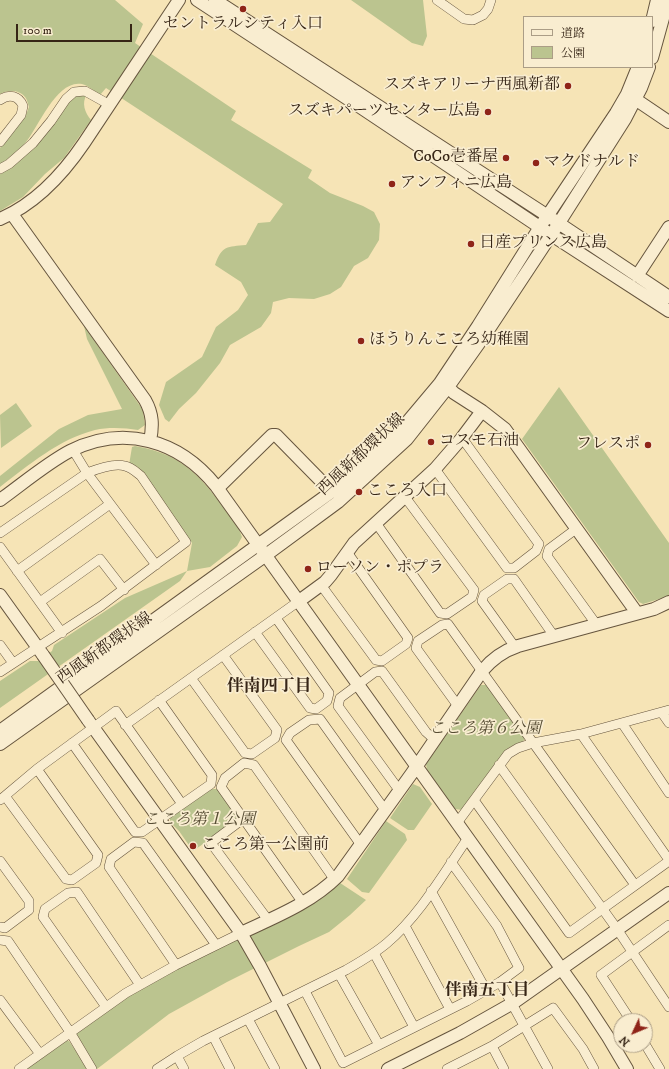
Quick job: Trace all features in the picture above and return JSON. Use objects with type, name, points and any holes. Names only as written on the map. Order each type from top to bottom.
[{"type":"street","points":[[0,219],[12,214],[44,190],[60,175],[76,155],[179,0]]},
{"type":"street","points":[[197,0],[550,234],[669,310]]},
{"type":"street","points":[[215,0],[554,219],[669,297]]},
{"type":"street","points":[[437,0],[464,19],[473,20],[483,15],[488,10],[491,0]]},
{"type":"street","points":[[653,16],[657,0]]},
{"type":"street","points":[[653,54],[668,0]]},
{"type":"street","name":"西風新都環状線","points":[[0,744],[338,502],[407,438],[448,387],[487,332],[550,234],[554,219],[627,94],[638,68]]},
{"type":"street","name":"西風新都環状線","points":[[0,731],[353,476],[398,433],[440,383],[478,326],[540,227],[554,219],[625,119],[641,88],[649,68]]},
{"type":"street","points":[[0,169],[9,164],[33,143],[51,121],[66,99],[74,92],[85,91],[113,100]]},
{"type":"street","points":[[0,100],[6,96],[12,96],[20,100],[23,106],[21,115],[0,142]]},
{"type":"street","points":[[635,99],[669,122]]},
{"type":"street","points":[[12,214],[145,400],[153,427],[150,441]]},
{"type":"street","points":[[637,276],[669,227]]},
{"type":"street","points":[[448,387],[454,393],[482,411],[505,429],[637,613]]},
{"type":"street","points":[[126,724],[321,585],[331,575],[354,543],[435,469],[462,438],[482,411]]},
{"type":"street","points":[[218,488],[272,435],[276,435],[326,486],[330,493]]},
{"type":"street","points":[[435,469],[507,568],[514,568],[536,551],[539,544],[462,438]]},
{"type":"street","points":[[0,500],[57,459],[73,450],[94,442],[108,439],[135,439],[150,441],[187,458],[208,475],[561,969],[595,1018],[627,1069]]},
{"type":"street","points":[[73,450],[87,473],[156,565]]},
{"type":"street","points":[[0,533],[87,473],[97,469],[124,466],[141,476],[186,542],[124,590],[62,633],[41,651],[13,663],[0,672]]},
{"type":"street","points":[[376,523],[440,613],[447,614],[472,597],[474,590],[405,497]]},
{"type":"street","points":[[17,571],[110,504]]},
{"type":"street","points":[[576,529],[548,549],[547,556],[596,624]]},
{"type":"street","points":[[0,546],[62,633]]},
{"type":"street","points":[[321,585],[376,660],[382,661],[406,644],[408,638],[347,552]]},
{"type":"street","points":[[40,602],[100,559],[124,590]]},
{"type":"street","points":[[515,647],[482,601],[484,595],[507,579],[514,579],[554,636]]},
{"type":"street","points":[[0,595],[241,933],[314,1069]]},
{"type":"street","points":[[19,1069],[106,1006],[140,985],[176,965],[303,903],[313,897],[334,879],[361,845],[482,672],[495,658],[515,647],[637,613],[669,602]]},
{"type":"street","points":[[255,632],[310,708],[316,709],[327,701],[329,693],[276,618]]},
{"type":"street","points":[[458,706],[416,648],[418,641],[442,625],[448,624],[635,885]]},
{"type":"street","points":[[0,645],[13,663]]},
{"type":"street","points":[[191,678],[245,753],[252,754],[275,738],[277,730],[223,655]]},
{"type":"street","points":[[399,790],[338,706],[340,698],[375,672],[382,671],[426,732],[435,740]]},
{"type":"street","points":[[72,743],[134,832],[142,832],[211,784],[212,775],[159,700]]},
{"type":"street","points":[[457,822],[508,754],[518,748],[532,743],[581,734],[666,711],[669,723]]},
{"type":"street","points":[[37,769],[98,855],[96,863],[72,880],[66,879],[3,798],[37,769],[72,743],[91,724],[116,712],[182,804]]},
{"type":"street","points":[[361,845],[286,740],[290,733],[309,720],[320,719],[385,810]]},
{"type":"street","points":[[622,723],[669,793]]},
{"type":"street","points":[[474,800],[569,933],[669,861],[581,734]]},
{"type":"street","points":[[303,903],[221,788],[225,778],[244,763],[254,765],[334,879]]},
{"type":"street","points":[[499,765],[617,929],[669,1007]]},
{"type":"street","points":[[243,819],[211,843],[268,920]]},
{"type":"street","points":[[157,1069],[213,1036],[340,974],[374,953],[405,926],[468,838]]},
{"type":"street","points":[[176,965],[109,867],[111,859],[134,842],[143,843],[216,945]]},
{"type":"street","points":[[0,861],[30,901],[29,910],[5,928],[0,927]]},
{"type":"street","points":[[305,991],[343,1063],[486,990],[519,968],[497,926],[451,862]]},
{"type":"street","points":[[431,891],[486,990]]},
{"type":"street","points":[[106,1006],[43,917],[45,909],[68,893],[76,892],[140,985]]},
{"type":"street","points":[[388,1069],[460,1033],[513,1003],[669,893]]},
{"type":"street","points":[[405,926],[450,1009]]},
{"type":"street","points":[[626,1013],[601,975],[668,928]]},
{"type":"street","points":[[0,940],[8,941],[70,1032],[92,1069]]},
{"type":"street","points":[[374,953],[414,1027]]},
{"type":"street","points":[[340,974],[379,1045]]},
{"type":"street","points":[[500,982],[513,1003],[548,1069]]},
{"type":"street","points":[[0,1000],[40,1054]]},
{"type":"street","points":[[453,1068],[492,1046],[553,1008],[583,1048],[594,1069]]},
{"type":"street","points":[[248,1019],[275,1069]]},
{"type":"street","points":[[213,1036],[230,1069]]},
{"type":"street","points":[[492,1046],[504,1069]]},
{"type":"street","points":[[650,1053],[660,1069]]},
{"type":"street","points":[[177,1056],[184,1069]]},
{"type":"green space","points":[[0,0],[115,0],[143,24],[135,43],[236,111],[231,120],[312,170],[308,178],[330,193],[374,212],[380,224],[379,240],[368,258],[354,266],[341,287],[330,294],[314,299],[289,298],[273,302],[271,313],[261,327],[230,345],[220,363],[196,393],[179,409],[169,422],[165,419],[159,405],[166,382],[202,357],[216,327],[238,310],[248,295],[241,282],[215,265],[220,254],[226,248],[246,245],[258,223],[270,222],[283,204],[106,88],[100,95],[82,84],[73,84],[57,96],[24,145],[7,160],[0,164],[0,148],[25,117],[29,107],[26,98],[16,91],[9,91],[0,94]]},
{"type":"green space","points":[[351,0],[423,0],[427,36],[423,46],[412,43]]},
{"type":"green space","points":[[87,94],[84,101],[84,108],[91,120],[64,158],[45,174],[23,197],[0,211],[0,172],[71,97]]},
{"type":"green space","points":[[84,326],[143,410],[145,425],[138,430],[106,428],[82,434],[57,446],[0,487],[0,476],[59,429],[88,415],[122,409],[87,339]]},
{"type":"green space","points":[[559,387],[669,543],[669,596],[643,604],[639,602],[522,439]]},
{"type":"green space","points":[[16,403],[32,426],[1,448],[0,415]]},
{"type":"green space","points":[[135,446],[154,450],[171,457],[196,475],[218,500],[239,529],[242,537],[237,546],[210,567],[187,571],[192,543],[141,474],[129,465],[132,447]]},
{"type":"green space","points":[[187,571],[180,581],[0,708],[0,681],[30,661],[38,661],[52,651],[54,645],[125,598]]},
{"type":"green space","name":"こころ第６公園","points":[[481,685],[488,685],[525,736],[523,743],[512,746],[506,750],[462,810],[455,809],[427,770],[426,764]]},
{"type":"green space","points":[[413,784],[420,787],[432,804],[414,830],[408,830],[390,818]]},
{"type":"green space","name":"こころ第１公園","points":[[211,789],[217,789],[237,816],[236,821],[193,851],[179,831],[170,822],[170,817]]},
{"type":"green space","points":[[386,821],[405,834],[407,840],[369,893],[362,892],[347,879]]},
{"type":"green space","points":[[334,879],[366,900],[329,932],[227,982],[169,1014],[97,1069],[92,1069],[70,1032],[94,1015]]},
{"type":"green space","points":[[63,1040],[69,1041],[88,1069],[23,1069]]},
{"type":"place","name":"セントラルシティ入口","points":[[243,9]]},
{"type":"place","name":"スズキアリーナ西風新都","points":[[568,86]]},
{"type":"place","name":"スズキパーツセンター広島","points":[[488,112]]},
{"type":"place","name":"CoCo壱番屋","points":[[506,158]]},
{"type":"place","name":"マクドナルド","points":[[536,163]]},
{"type":"place","name":"アンフィニ広島","points":[[392,184]]},
{"type":"place","name":"日産プリンス広島","points":[[471,244]]},
{"type":"place","name":"ほうりんこころ幼稚園","points":[[361,341]]},
{"type":"place","name":"コスモ石油","points":[[431,442]]},
{"type":"place","name":"フレスポ","points":[[648,445]]},
{"type":"place","name":"こころ入口","points":[[359,492]]},
{"type":"place","name":"ローソン・ポプラ","points":[[308,569]]},
{"type":"place","name":"こころ第一公園前","points":[[193,846]]},
{"type":"district","name":"伴南四丁目","points":[[269,687]]},
{"type":"district","name":"伴南五丁目","points":[[487,991]]}]
